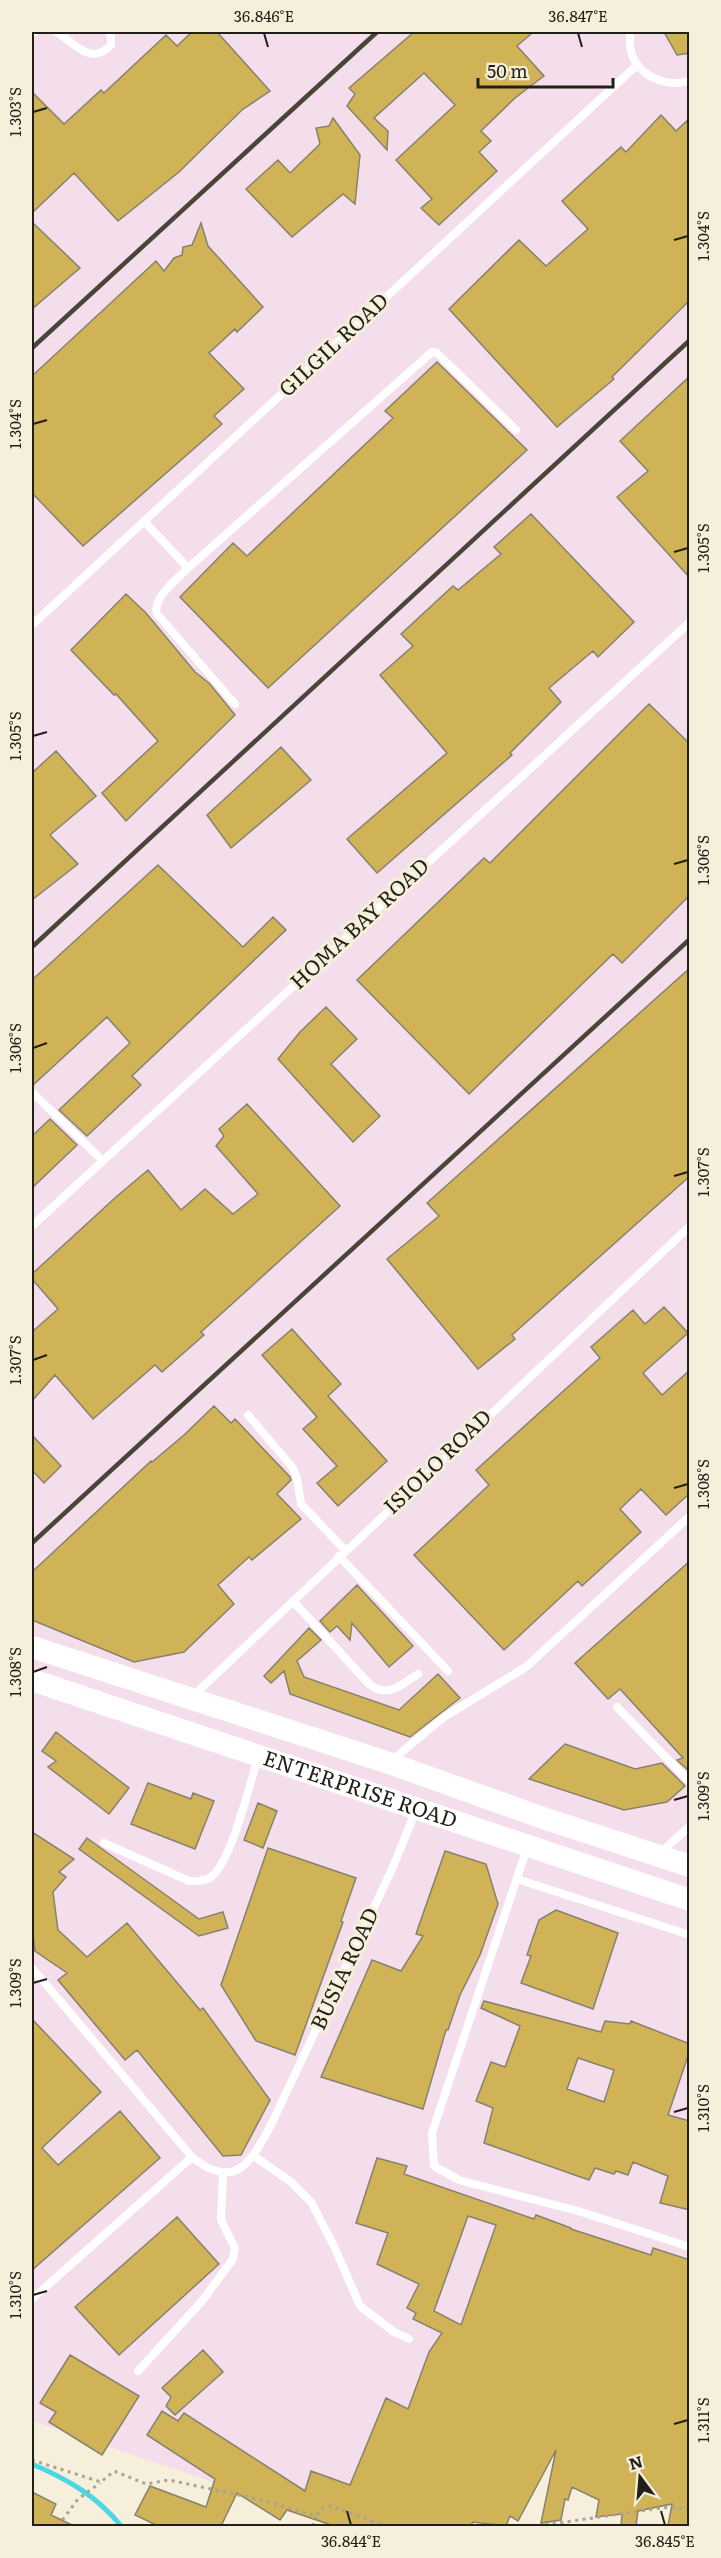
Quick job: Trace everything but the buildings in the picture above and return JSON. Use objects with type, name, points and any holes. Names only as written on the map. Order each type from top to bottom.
[{"type":"main road","name":"ENTERPRISE ROAD","points":[[32,1647],[189,1700],[389,1763],[543,1818],[690,1866]]},
{"type":"main road","name":"ENTERPRISE ROAD","points":[[32,1680],[250,1755],[690,1900]]},
{"type":"main road","points":[[250,1755],[255,1721]]},
{"type":"lane","points":[[57,32],[87,53],[96,56],[103,54],[111,45],[111,35],[108,32]]},
{"type":"lane","points":[[631,32],[630,46],[643,72],[660,82],[679,84],[690,81]]},
{"type":"lane","name":"GILGIL ROAD","points":[[32,625],[637,64]]},
{"type":"lane","points":[[235,704],[157,614],[155,608],[159,600],[188,568],[430,353],[437,353],[516,430]]},
{"type":"lane","points":[[144,521],[188,568]]},
{"type":"lane","name":"HOMA BAY ROAD","points":[[32,1227],[690,622]]},
{"type":"lane","points":[[34,1094],[103,1161]]},
{"type":"lane","name":"ISIOLO ROAD","points":[[189,1700],[690,1226]]},
{"type":"lane","points":[[248,1415],[293,1468],[301,1504],[448,1671]]},
{"type":"lane","points":[[389,1763],[444,1717],[526,1667],[690,1516]]},
{"type":"lane","points":[[293,1601],[379,1692],[391,1691],[418,1674]]},
{"type":"lane","points":[[617,1707],[690,1782]]},
{"type":"lane","points":[[104,1843],[189,1881],[210,1878],[220,1868],[228,1852],[250,1755]]},
{"type":"lane","name":"BUSIA ROAD","points":[[254,2156],[270,2127],[393,1867],[416,1810]]},
{"type":"lane","points":[[658,1856],[690,1826]]},
{"type":"lane","points":[[527,1847],[432,2133],[434,2166],[459,2180],[578,2211],[690,2247]]},
{"type":"lane","points":[[517,1879],[690,1935]]},
{"type":"lane","points":[[32,1968],[192,2157],[214,2171],[223,2172],[235,2171],[245,2166],[254,2156],[291,2182],[311,2202],[334,2246],[360,2306],[394,2332],[409,2339]]},
{"type":"lane","points":[[32,2299],[192,2157]]},
{"type":"lane","points":[[138,2371],[202,2301],[233,2259],[235,2247],[221,2220],[223,2172]]},
{"type":"path","points":[[32,2460],[101,2482]]},
{"type":"path","points":[[58,2526],[78,2499],[114,2471],[146,2484],[169,2480],[262,2500],[316,2516]]},
{"type":"path","points":[[313,2526],[316,2516],[323,2508],[331,2506],[386,2526]]},
{"type":"path","points":[[538,2526],[661,2508],[690,2510]]},
{"type":"shaded area","points":[[32,32],[689,32],[689,2410],[548,2358],[392,2526],[342,2526],[32,2421]]},
{"type":"waterway","points":[[32,2464],[81,2489],[112,2515],[121,2526]]},
{"type":"railway","points":[[32,348],[377,32]]},
{"type":"railway","points":[[32,947],[690,340]]},
{"type":"railway","points":[[32,1543],[690,939]]}]
